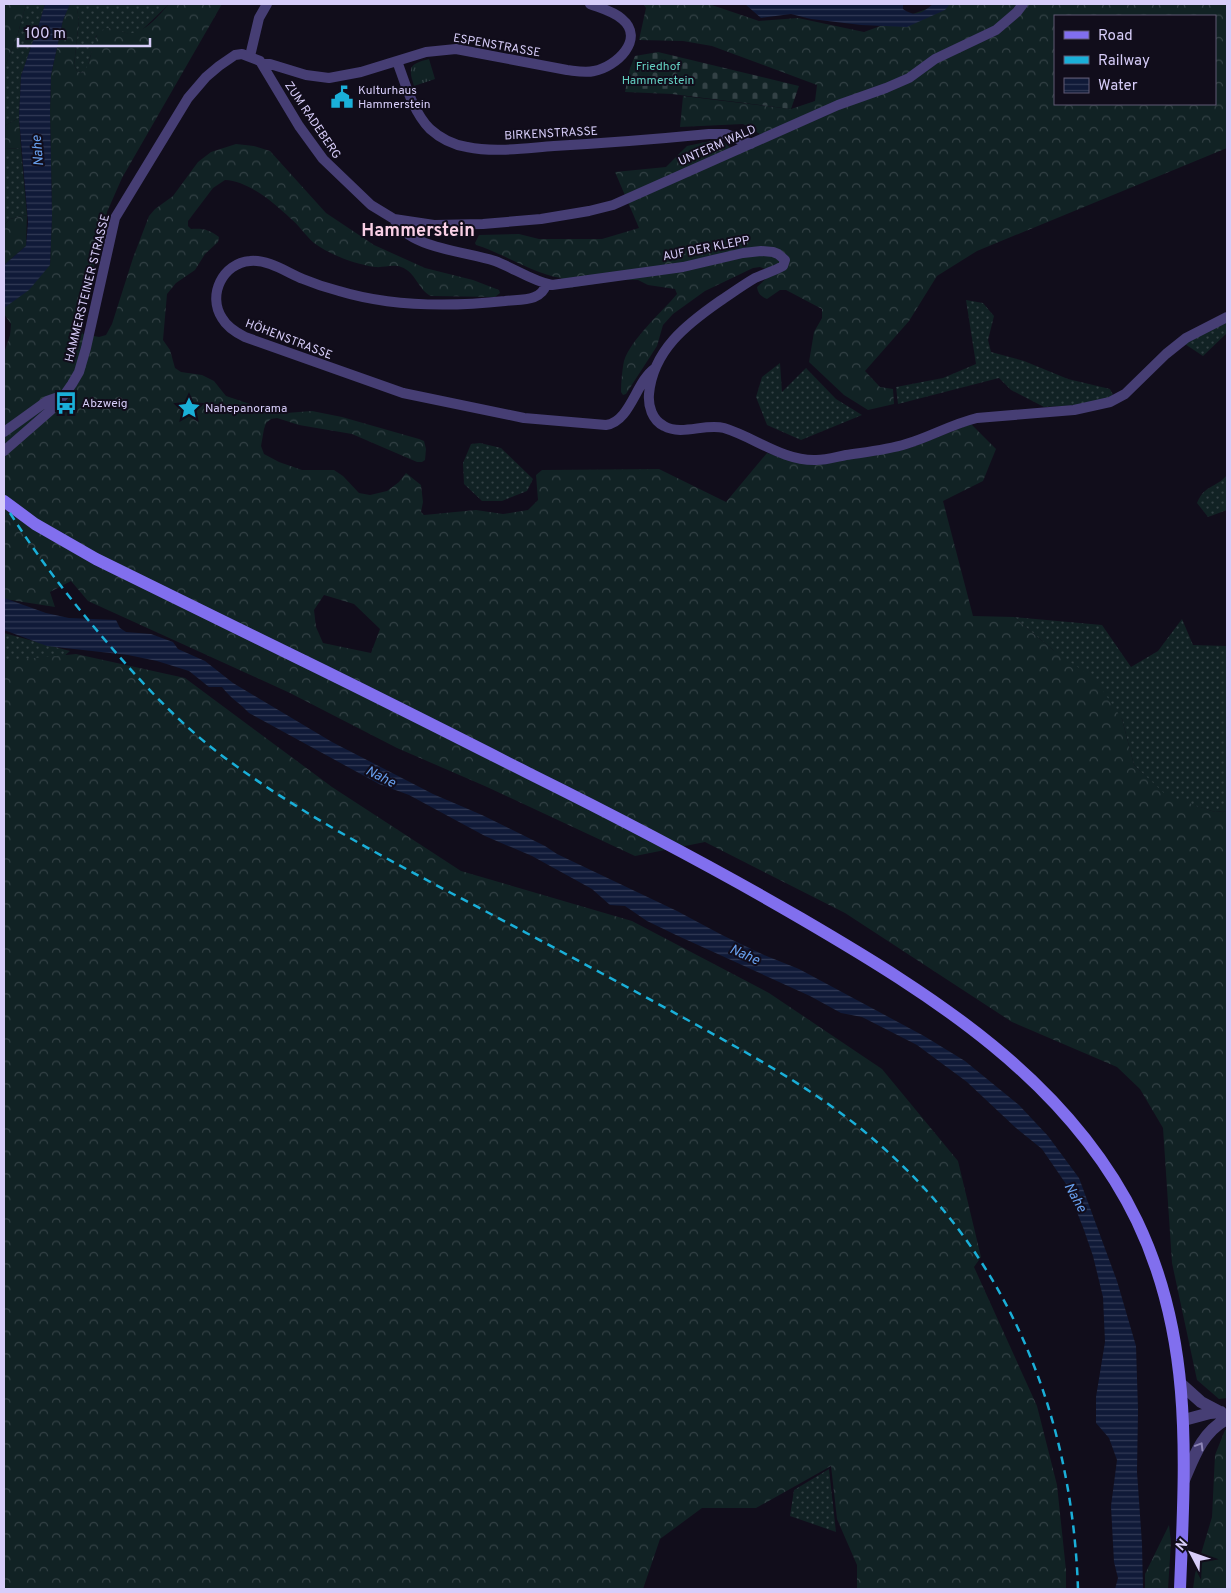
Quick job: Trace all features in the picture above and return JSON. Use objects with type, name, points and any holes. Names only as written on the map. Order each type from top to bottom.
[{"type":"main road","points":[[4,501],[36,524],[90,556],[305,661],[614,816],[755,892],[850,947],[905,982],[952,1014],[1022,1070],[1060,1108],[1097,1153],[1123,1194],[1146,1242],[1165,1294],[1172,1321],[1184,1420],[1180,1589]]},
{"type":"street","points":[[250,56],[259,18],[267,4]]},
{"type":"street","name":"ESPENSTRASSE","points":[[262,64],[270,64],[306,76],[329,78],[361,72],[426,52],[456,49],[583,72],[602,68],[623,55],[630,40],[631,31],[621,18],[590,4]]},
{"type":"street","name":"UNTERM WALD","points":[[394,219],[460,225],[541,220],[613,205],[838,105],[908,78],[935,60],[996,30],[1017,12],[1023,4]]},
{"type":"street","name":"HAMMERSTEINER STRASSE","points":[[4,451],[43,418],[65,394],[79,372],[115,218],[188,98],[206,77],[229,58],[242,54],[250,56]]},
{"type":"street","name":"ZUM RADEBERG","points":[[250,56],[262,64],[299,126],[323,160],[371,205],[394,219],[400,228],[441,249],[495,261],[546,284]]},
{"type":"street","name":"BIRKENSTRASSE","points":[[398,61],[404,82],[423,120],[441,137],[465,147],[478,149],[541,147],[709,134],[726,134],[751,144]]},
{"type":"street","name":"AUF DER KLEPP","points":[[546,284],[560,285],[621,274],[674,268],[761,251],[773,252],[785,260],[783,266],[746,283],[684,328],[668,345],[654,368],[646,376],[623,415],[613,424]]},
{"type":"street","name":"HÖHENSTRASSE","points":[[546,284],[540,295],[530,298],[473,304],[401,303],[342,292],[304,280],[269,264],[250,261],[242,262],[226,272],[221,279],[216,297],[221,316],[228,326],[236,332],[388,389],[524,418],[613,424]]},
{"type":"street","name":"AUF DER KLEPP","points":[[654,368],[649,403],[651,412],[666,428],[675,430],[712,426],[722,427],[782,453],[804,459],[822,460],[895,447],[977,418],[1074,410],[1110,402],[1125,394],[1166,354],[1186,338],[1227,317]]},
{"type":"street","points":[[4,432],[47,401],[65,394]]},
{"type":"street","points":[[1181,1384],[1201,1402],[1225,1416]]},
{"type":"street","points":[[1184,1420],[1210,1413],[1225,1416]]},
{"type":"street","points":[[1184,1480],[1202,1443],[1225,1416]]},
{"type":"green space","points":[[4,4],[26,4],[17,37],[4,69]]},
{"type":"green space","points":[[26,4],[45,4],[21,76],[19,118],[4,126],[4,69],[17,37]]},
{"type":"green space","points":[[70,4],[169,4],[140,32],[129,34],[109,28],[96,36],[87,69],[82,73],[77,71],[74,65],[79,21],[77,9]]},
{"type":"green space","points":[[169,4],[222,4],[122,178],[107,212],[82,319],[81,329],[83,334],[99,337],[106,335],[112,324],[133,258],[149,216],[155,209],[173,196],[198,162],[211,152],[236,144],[254,146],[270,151],[326,213],[374,245],[425,268],[473,280],[499,290],[500,293],[495,297],[431,296],[423,290],[406,269],[394,266],[375,267],[359,264],[320,247],[276,205],[251,188],[234,181],[225,180],[213,188],[188,221],[188,226],[191,229],[203,229],[213,233],[219,237],[218,242],[205,254],[195,270],[176,283],[167,294],[163,340],[170,350],[175,368],[181,372],[202,375],[214,381],[226,396],[262,408],[286,413],[312,411],[342,417],[419,439],[424,441],[426,449],[425,460],[417,462],[352,434],[299,425],[277,418],[271,419],[266,423],[261,446],[264,454],[279,462],[302,470],[334,470],[343,476],[359,493],[370,495],[387,491],[399,482],[406,473],[421,485],[423,502],[421,512],[424,515],[476,510],[503,514],[528,510],[538,500],[536,475],[542,470],[659,469],[726,502],[767,453],[790,460],[910,448],[971,424],[996,449],[983,481],[943,501],[973,616],[1014,617],[1053,650],[1095,679],[1122,719],[1134,765],[1166,795],[1215,812],[1227,811],[1227,1398],[1219,1399],[1197,1380],[1172,1263],[1163,1128],[1140,1089],[1117,1067],[1012,1022],[845,913],[705,842],[635,856],[487,787],[397,748],[290,693],[88,601],[71,581],[50,592],[55,607],[4,599],[4,353],[10,335],[11,324],[4,314],[4,308],[50,265],[52,216],[51,75],[63,20],[69,5],[77,8],[79,21],[74,65],[77,71],[82,73],[89,63],[96,38],[104,29],[115,29],[126,33],[138,31],[150,24]],"holes":[[[324,595],[354,604],[380,629],[371,653],[323,643],[316,627],[314,610]]]},
{"type":"green space","points":[[643,4],[709,4],[759,21],[798,18],[864,32],[940,4],[1227,4],[1227,148],[977,251],[937,276],[909,321],[865,371],[880,387],[893,389],[894,404],[868,410],[844,395],[809,362],[814,332],[822,318],[822,309],[786,290],[780,290],[767,299],[763,297],[757,287],[773,272],[760,267],[753,268],[705,291],[673,314],[663,325],[657,346],[626,394],[623,395],[621,392],[624,361],[640,335],[677,294],[675,289],[648,285],[638,280],[620,280],[568,288],[561,278],[539,272],[476,245],[475,243],[479,235],[519,234],[539,239],[602,239],[639,228],[615,172],[666,167],[687,146],[720,139],[731,148],[760,134],[743,124],[680,127],[683,96],[791,109],[815,101],[817,85],[712,46],[683,41],[639,40],[646,8]]},
{"type":"green space","name":"Friedhof Hammerstein","points":[[658,52],[799,86],[791,109],[672,94],[625,92],[630,68],[635,56]]},
{"type":"green space","points":[[429,59],[435,79],[414,86],[411,74],[412,67]]},
{"type":"green space","points":[[19,118],[21,148],[4,149],[4,126]]},
{"type":"green space","points":[[21,148],[27,215],[10,219],[4,225],[4,149]]},
{"type":"green space","points":[[27,215],[26,246],[4,265],[4,225],[10,219]]},
{"type":"green space","points":[[966,300],[983,303],[994,316],[988,340],[991,352],[1024,361],[1068,379],[1110,389],[1114,397],[1096,404],[1044,407],[1011,390],[999,378],[898,404],[896,387],[943,378],[976,364]]},
{"type":"green space","points":[[1227,320],[1227,333],[1203,356],[1185,344]]},
{"type":"green space","points":[[780,363],[782,392],[806,368],[836,399],[862,415],[801,440],[767,425],[756,397],[762,377]]},
{"type":"green space","points":[[480,443],[501,448],[533,479],[527,491],[502,501],[482,501],[464,484],[463,463],[471,444]]},
{"type":"green space","points":[[1227,475],[1227,510],[1208,517],[1197,503],[1207,489]]},
{"type":"green space","points":[[1014,617],[1102,625],[1131,667],[1158,651],[1182,619],[1193,645],[1227,646],[1227,811],[1215,812],[1166,796],[1134,765],[1122,719],[1053,650]]},
{"type":"green space","points":[[4,633],[70,651],[55,664],[4,663]]},
{"type":"green space","points":[[76,654],[185,678],[332,787],[461,871],[632,921],[769,993],[882,1069],[958,1161],[981,1257],[974,1267],[1037,1406],[1057,1485],[1066,1570],[1066,1589],[857,1589],[857,1565],[837,1519],[831,1466],[756,1508],[702,1508],[660,1539],[643,1589],[4,1589],[4,661]]},
{"type":"green space","points":[[1225,1430],[1227,1430],[1227,1589],[1193,1589],[1195,1574],[1212,1517],[1215,1455]]},
{"type":"green space","points":[[829,1469],[836,1532],[790,1516],[794,1490]]},
{"type":"green space","points":[[1169,1525],[1171,1542],[1168,1589],[1145,1589],[1145,1574]]},
{"type":"water","name":"Nahe","points":[[45,4],[70,4],[63,20],[51,75],[52,216],[50,265],[29,290],[4,308],[4,265],[26,246],[28,222],[19,118],[21,76]]},
{"type":"water","points":[[745,4],[903,4],[903,9],[915,14],[922,12],[933,4],[950,4],[945,10],[907,27],[861,25],[811,19],[791,14],[761,18]]},
{"type":"water","name":"Nahe","points":[[4,598],[46,613],[69,618],[116,620],[120,628],[126,632],[151,634],[173,642],[178,649],[205,661],[233,683],[332,742],[433,794],[482,815],[722,935],[799,969],[924,1036],[965,1061],[1019,1105],[1048,1136],[1079,1178],[1117,1281],[1136,1346],[1137,1472],[1143,1589],[1115,1589],[1118,1578],[1114,1562],[1111,1506],[1117,1460],[1109,1438],[1096,1423],[1096,1397],[1105,1342],[1103,1297],[1093,1256],[1084,1230],[1066,1184],[1042,1149],[1016,1128],[967,1082],[917,1045],[862,1017],[841,1013],[810,996],[647,921],[625,906],[610,905],[592,889],[532,856],[485,836],[409,795],[379,784],[249,713],[222,687],[209,687],[189,671],[157,661],[128,655],[47,646],[4,630]]},
{"type":"railway","points":[[10,513],[58,582],[125,663],[183,723],[232,763],[312,816],[684,1018],[781,1073],[850,1120],[920,1183],[961,1232],[995,1285],[1024,1341],[1046,1400],[1062,1461],[1073,1524],[1078,1589]]},
{"type":"place","name":"Kulturhaus Hammerstein","points":[[342,97]]},
{"type":"place","name":"Abzweig","points":[[66,403]]},
{"type":"place","name":"Nahepanorama","points":[[189,408]]},
{"type":"district","name":"Hammerstein","points":[[418,230]]}]
